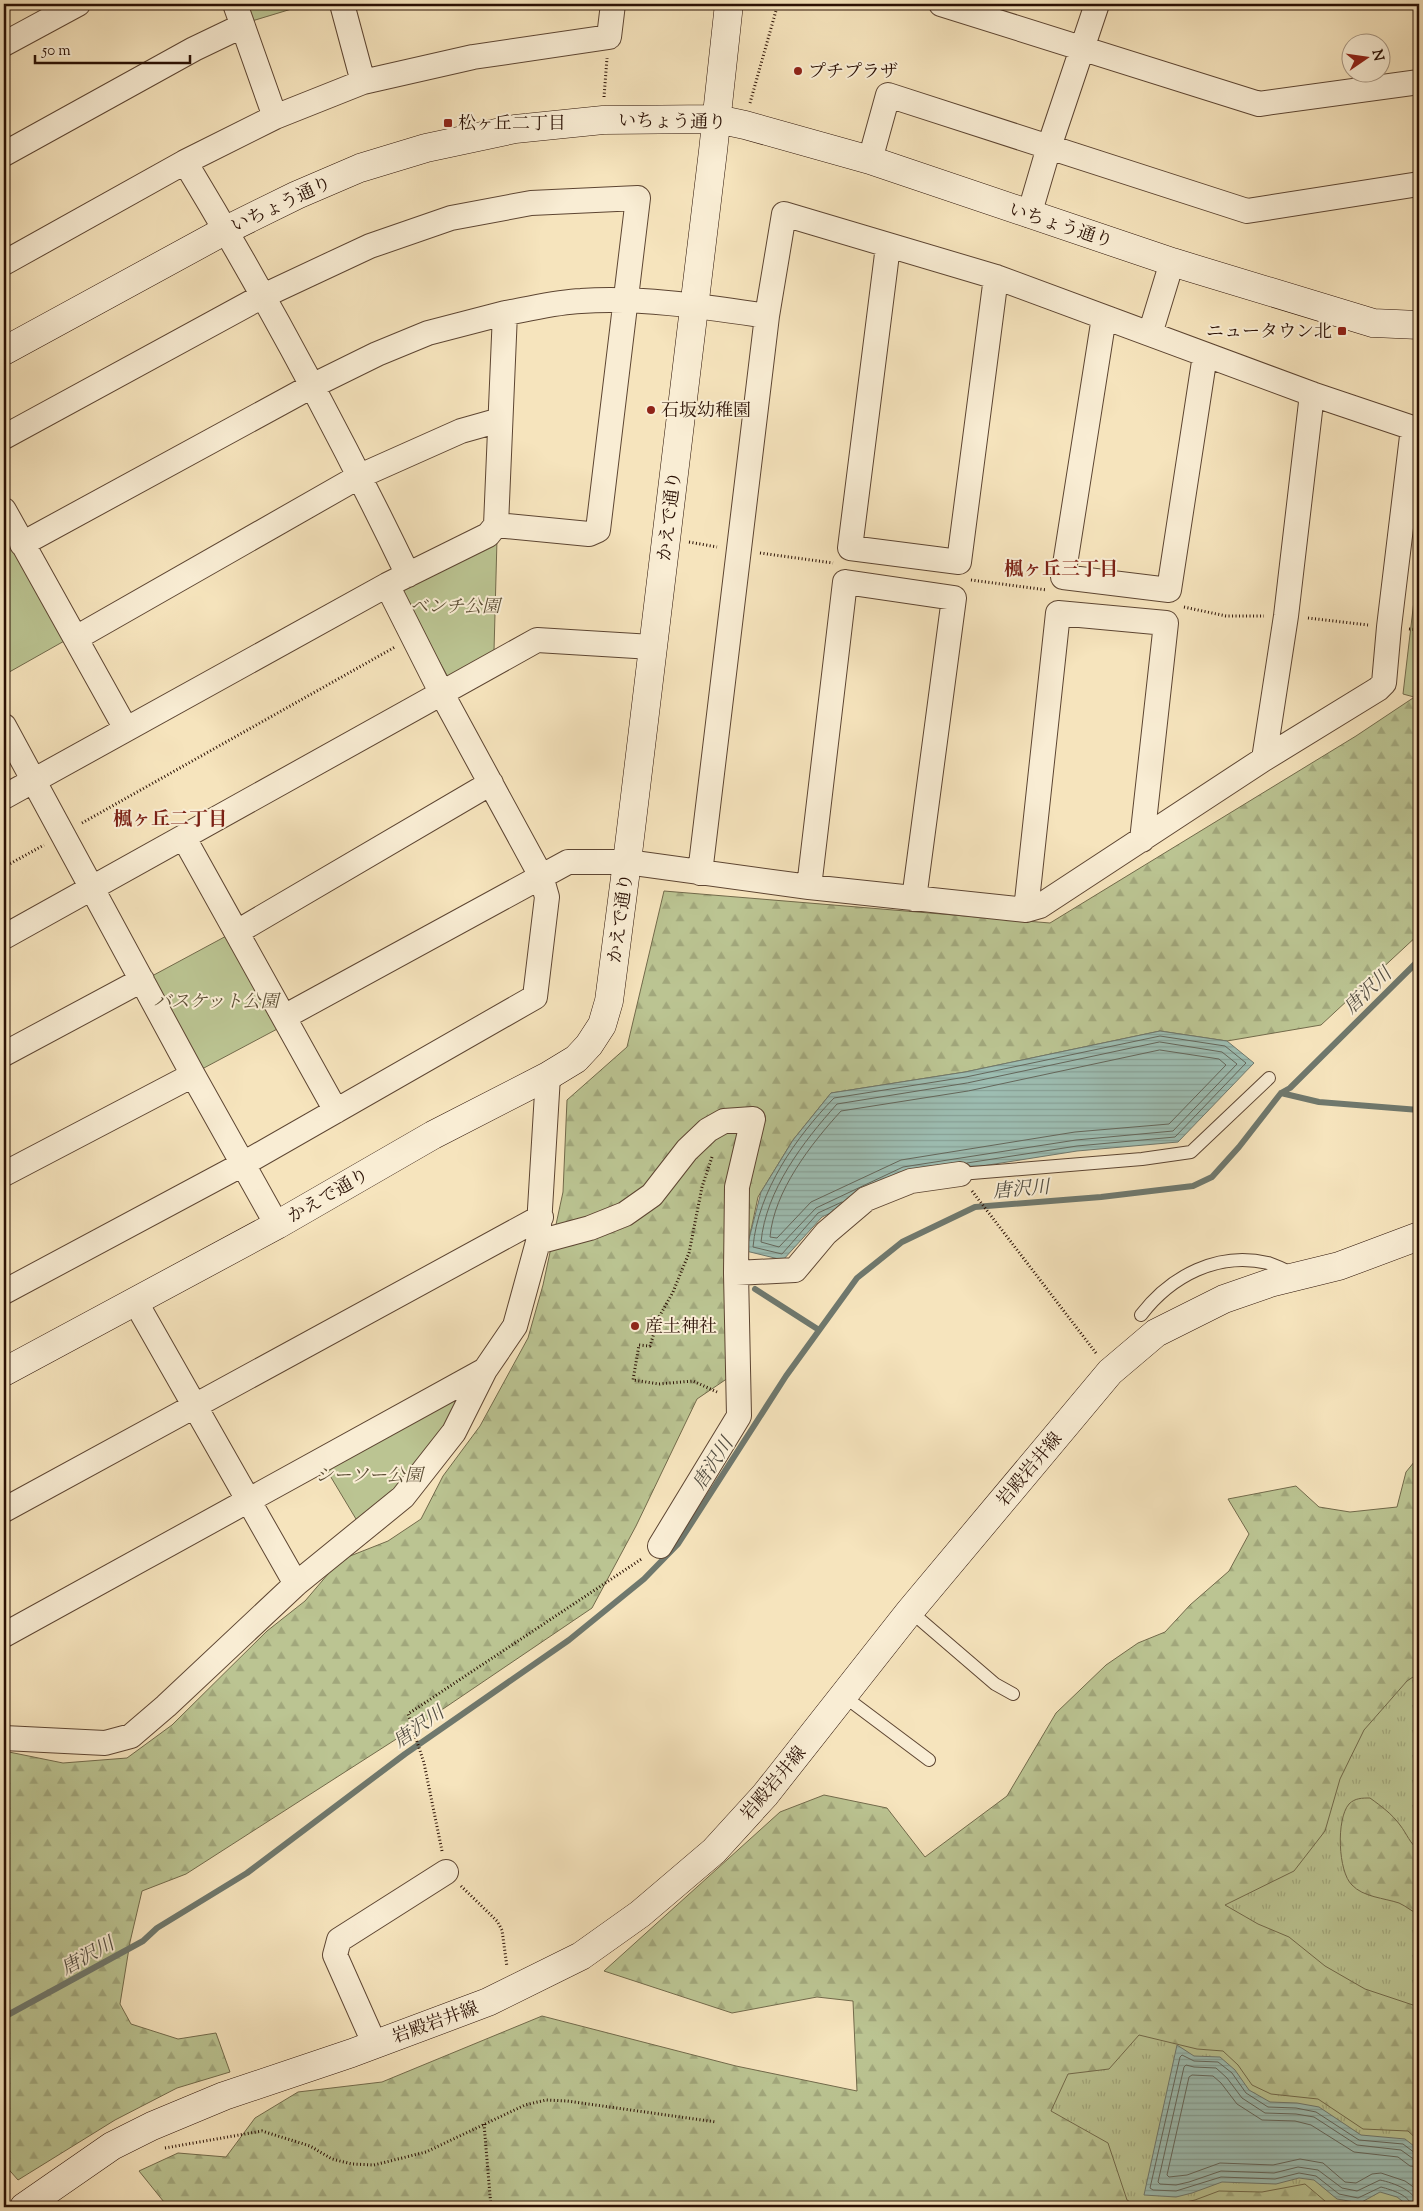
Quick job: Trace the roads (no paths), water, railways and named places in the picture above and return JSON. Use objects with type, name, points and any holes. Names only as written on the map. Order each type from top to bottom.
[{"type":"street","points":[[4,44],[78,4]]},
{"type":"street","points":[[235,4],[275,117]]},
{"type":"street","points":[[342,4],[363,82]]},
{"type":"street","points":[[4,263],[185,162],[275,117],[363,82],[473,57],[609,37],[613,4]]},
{"type":"street","name":"かえで通り","points":[[4,1372],[277,1225],[433,1135],[548,1076],[576,1059],[589,1045],[602,1025],[609,1001],[628,862],[729,4]]},
{"type":"street","points":[[940,4],[1259,104],[1419,82]]},
{"type":"street","points":[[1029,215],[1049,147],[1097,4]]},
{"type":"street","points":[[4,154],[194,49],[242,26]]},
{"type":"street","points":[[870,160],[888,95],[1247,211],[1419,184]]},
{"type":"street","name":"いちょう通り","points":[[4,351],[226,230],[297,195],[360,168],[426,148],[515,129],[602,120],[716,119],[751,111],[870,160],[1172,262],[1373,323],[1419,325]]},
{"type":"street","points":[[185,162],[226,230],[312,386],[360,476],[408,575]]},
{"type":"street","points":[[4,437],[261,296],[370,246],[451,218],[531,203],[638,198],[598,530],[588,534],[496,525]]},
{"type":"street","points":[[284,1017],[568,862],[628,862],[700,873],[914,900],[1026,910],[1040,906],[1264,759],[1378,689],[1384,683],[1413,428],[1312,394],[996,276],[888,246],[784,214],[767,316],[700,873]]},
{"type":"street","points":[[888,246],[850,548],[959,562],[996,276]]},
{"type":"street","points":[[1150,334],[1172,262]]},
{"type":"street","points":[[22,544],[312,386],[377,354],[428,333],[505,313],[579,301],[626,300],[694,306],[767,316]]},
{"type":"street","points":[[4,797],[387,585],[488,535],[496,525],[505,313]]},
{"type":"street","points":[[1104,317],[1063,578],[1169,590],[1206,355]]},
{"type":"street","points":[[1264,759],[1286,616],[1312,394]]},
{"type":"street","points":[[76,638],[360,476],[461,431],[500,420]]},
{"type":"street","points":[[4,510],[126,729]]},
{"type":"street","points":[[809,887],[846,582],[954,598],[914,900]]},
{"type":"street","points":[[4,1292],[243,1164],[535,997],[547,897],[541,876],[442,694],[387,585]]},
{"type":"street","points":[[1026,910],[1058,613],[1166,623],[1142,840]]},
{"type":"street","points":[[4,937],[537,640],[652,647]]},
{"type":"street","points":[[4,726],[193,1075],[277,1225]]},
{"type":"street","points":[[237,932],[491,783]]},
{"type":"street","points":[[184,838],[336,1111]]},
{"type":"street","points":[[4,1054],[142,980]]},
{"type":"street","points":[[4,1174],[193,1075]]},
{"type":"street","points":[[4,1738],[105,1743],[131,1736],[166,1706],[296,1584],[403,1497],[454,1432],[485,1370],[515,1326],[538,1242],[548,1076]]},
{"type":"street","points":[[538,1242],[590,1228],[625,1214],[652,1195],[687,1150],[708,1130],[724,1121],[753,1119],[738,1187],[736,1273],[739,1416],[660,1546]]},
{"type":"street","points":[[736,1273],[796,1270],[826,1233],[866,1199],[911,1181],[966,1183]]},
{"type":"street","points":[[4,1510],[541,1217]]},
{"type":"street","name":"岩殿岩井線","points":[[24,2207],[112,2146],[152,2126],[224,2096],[375,2044],[488,2002],[581,1956],[640,1914],[714,1851],[765,1795],[845,1697],[910,1612],[1110,1372],[1156,1333],[1224,1298],[1372,1255],[1419,1236]]},
{"type":"street","points":[[135,1301],[296,1584]]},
{"type":"street","points":[[4,1634],[485,1370]]},
{"type":"street","points":[[375,2044],[335,1955],[339,1940],[446,1872]]},
{"type":"lane","points":[[966,1183],[1191,1152],[1269,1078]]},
{"type":"lane","points":[[1141,1315],[1154,1299],[1179,1279],[1211,1264],[1242,1260],[1269,1264],[1300,1277]]},
{"type":"lane","points":[[910,1612],[995,1684],[1013,1694]]},
{"type":"lane","points":[[845,1697],[929,1760]]},
{"type":"water","points":[[1160,1031],[1227,1041],[1254,1063],[1178,1142],[1077,1151],[906,1178],[822,1217],[783,1260],[746,1251],[761,1192],[793,1140],[831,1093],[965,1072]]},
{"type":"water","points":[[1177,2045],[1194,2056],[1220,2057],[1235,2070],[1249,2090],[1270,2102],[1297,2103],[1319,2107],[1361,2135],[1405,2139],[1419,2150],[1419,2207],[1410,2207],[1397,2197],[1380,2192],[1360,2203],[1337,2199],[1314,2180],[1299,2178],[1276,2184],[1222,2182],[1176,2197],[1144,2195]]},
{"type":"waterway","name":"唐沢川","points":[[4,2017],[143,1941],[157,1928],[247,1873],[405,1754],[569,1640],[644,1579],[678,1544],[786,1376],[857,1278],[902,1242],[975,1207],[1101,1197],[1193,1186],[1212,1177],[1239,1147],[1281,1093],[1290,1088],[1419,960]]},
{"type":"waterway","points":[[1281,1093],[1319,1102],[1419,1110]]},
{"type":"waterway","points":[[755,1289],[819,1330]]},
{"type":"place","name":"プチプラザ","points":[[798,71]]},
{"type":"place","name":"松ヶ丘二丁目","points":[[448,123]]},
{"type":"place","name":"ニュータウン北","points":[[1342,331]]},
{"type":"place","name":"石坂幼稚園","points":[[651,410]]},
{"type":"place","name":"産土神社","points":[[635,1326]]},
{"type":"district","name":"楓ヶ丘三丁目","points":[[1061,568]]},
{"type":"district","name":"楓ヶ丘二丁目","points":[[170,818]]},
{"type":"park label","name":"ベンチ公園","points":[[455,606]]},
{"type":"park label","name":"バスケット公園","points":[[216,1001]]},
{"type":"park label","name":"シーソー公園","points":[[369,1475]]}]
